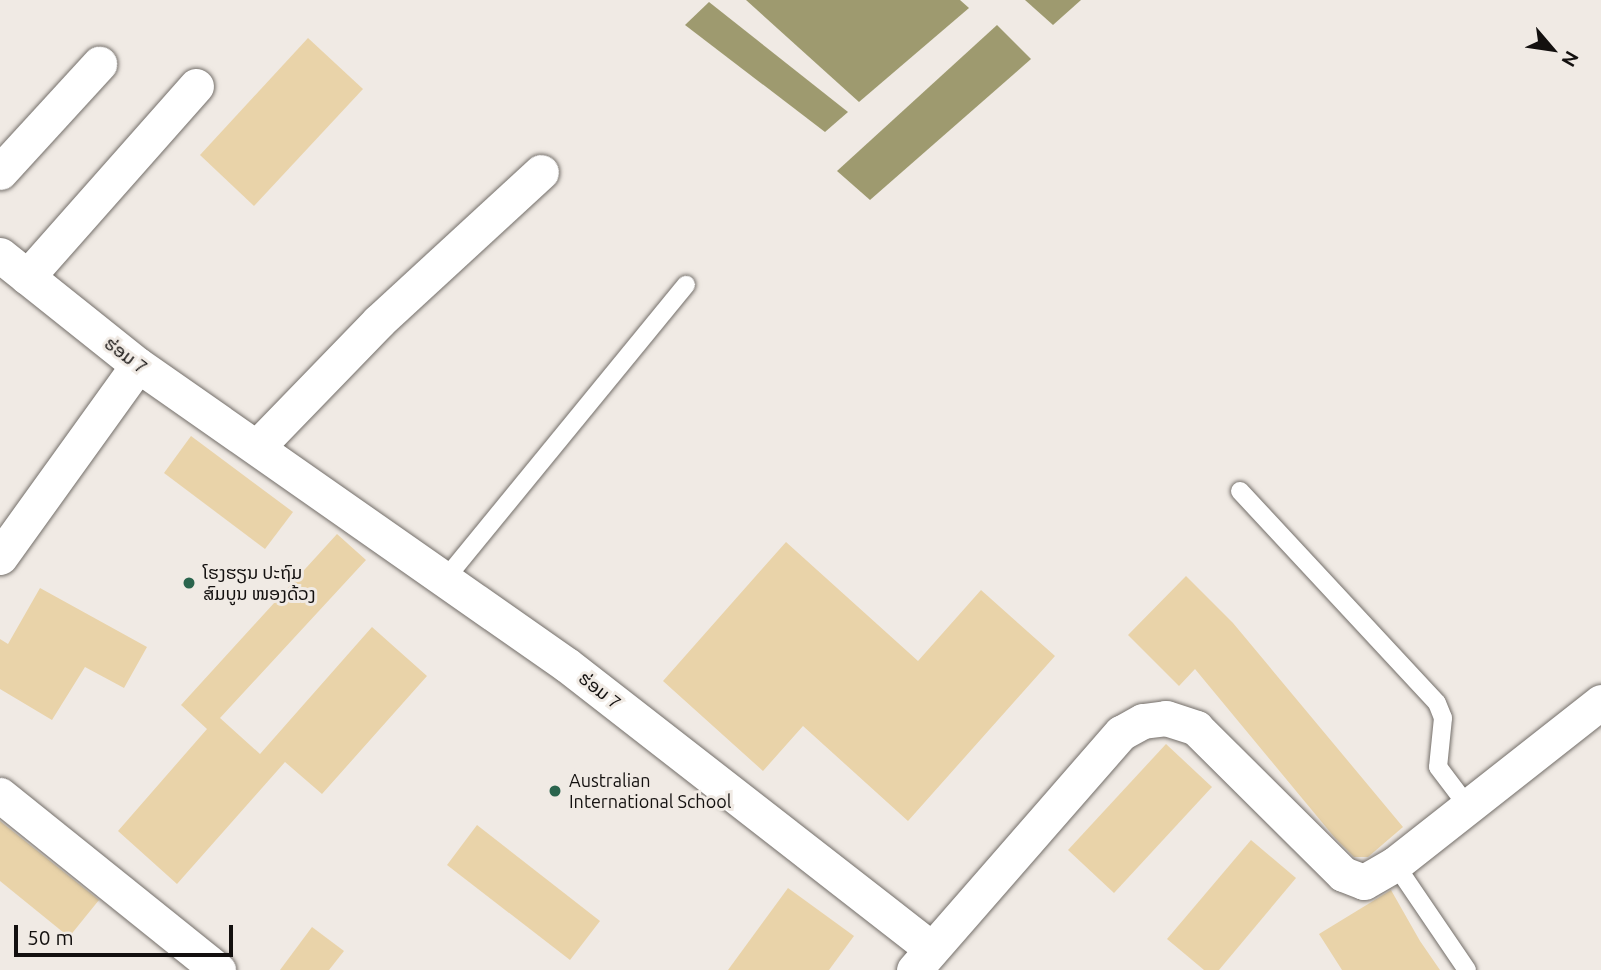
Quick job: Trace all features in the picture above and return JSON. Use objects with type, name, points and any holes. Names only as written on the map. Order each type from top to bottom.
[{"type":"street","points":[[0,172],[99,64]]},
{"type":"street","points":[[27,277],[196,86]]},
{"type":"street","points":[[258,446],[379,321],[541,172]]},
{"type":"street","name":"ຮ່ອມ 7","points":[[0,255],[138,365],[258,446],[567,665],[924,962]]},
{"type":"street","points":[[0,557],[138,365]]},
{"type":"street","points":[[924,962],[1121,733],[1143,721],[1166,719],[1196,728],[1343,874],[1364,882],[1395,864],[1466,804],[1601,702]]},
{"type":"street","points":[[0,795],[218,970]]},
{"type":"lane","points":[[446,578],[686,285]]},
{"type":"lane","points":[[1240,491],[1437,703],[1443,718],[1438,767],[1466,804]]},
{"type":"lane","points":[[1395,864],[1467,970]]},
{"type":"shaded area","points":[[746,0],[960,0],[969,8],[859,102]]},
{"type":"shaded area","points":[[1025,0],[1081,0],[1053,25]]},
{"type":"shaded area","points":[[709,2],[848,112],[825,132],[685,25]]},
{"type":"shaded area","points":[[997,25],[1031,59],[870,200],[837,171]]},
{"type":"building","points":[[308,38],[363,89],[254,206],[200,155]]},
{"type":"building","points":[[191,436],[293,512],[265,549],[164,473]]},
{"type":"building","points":[[337,534],[366,560],[220,718],[260,754],[372,627],[427,676],[322,794],[285,762],[177,884],[118,831],[207,729],[181,705]]},
{"type":"building","points":[[786,542],[918,661],[981,590],[1055,656],[908,821],[803,726],[763,771],[663,681]]},
{"type":"building","points":[[1186,576],[1233,623],[1403,827],[1368,857],[1354,857],[1335,838],[1195,669],[1179,686],[1128,635]]},
{"type":"building","points":[[40,588],[147,647],[124,688],[85,667],[52,720],[0,689],[0,639],[8,644]]},
{"type":"building","points":[[1166,744],[1212,787],[1114,893],[1068,850]]},
{"type":"building","points":[[0,821],[99,900],[69,937],[0,881]]},
{"type":"building","points":[[477,825],[600,921],[570,960],[447,865]]},
{"type":"building","points":[[1251,840],[1296,878],[1219,970],[1204,970],[1167,939]]},
{"type":"building","points":[[788,888],[854,936],[829,970],[728,970]]},
{"type":"building","points":[[1391,890],[1440,970],[1342,970],[1319,934]]},
{"type":"building","points":[[312,927],[344,951],[329,970],[280,970]]},
{"type":"place","name":"ໂຮງຮຽນ ປະຖົມ ສົມບູນ ໜອງດ້ວງ","points":[[189,583]]},
{"type":"place","name":"Australian International School","points":[[555,791]]}]
